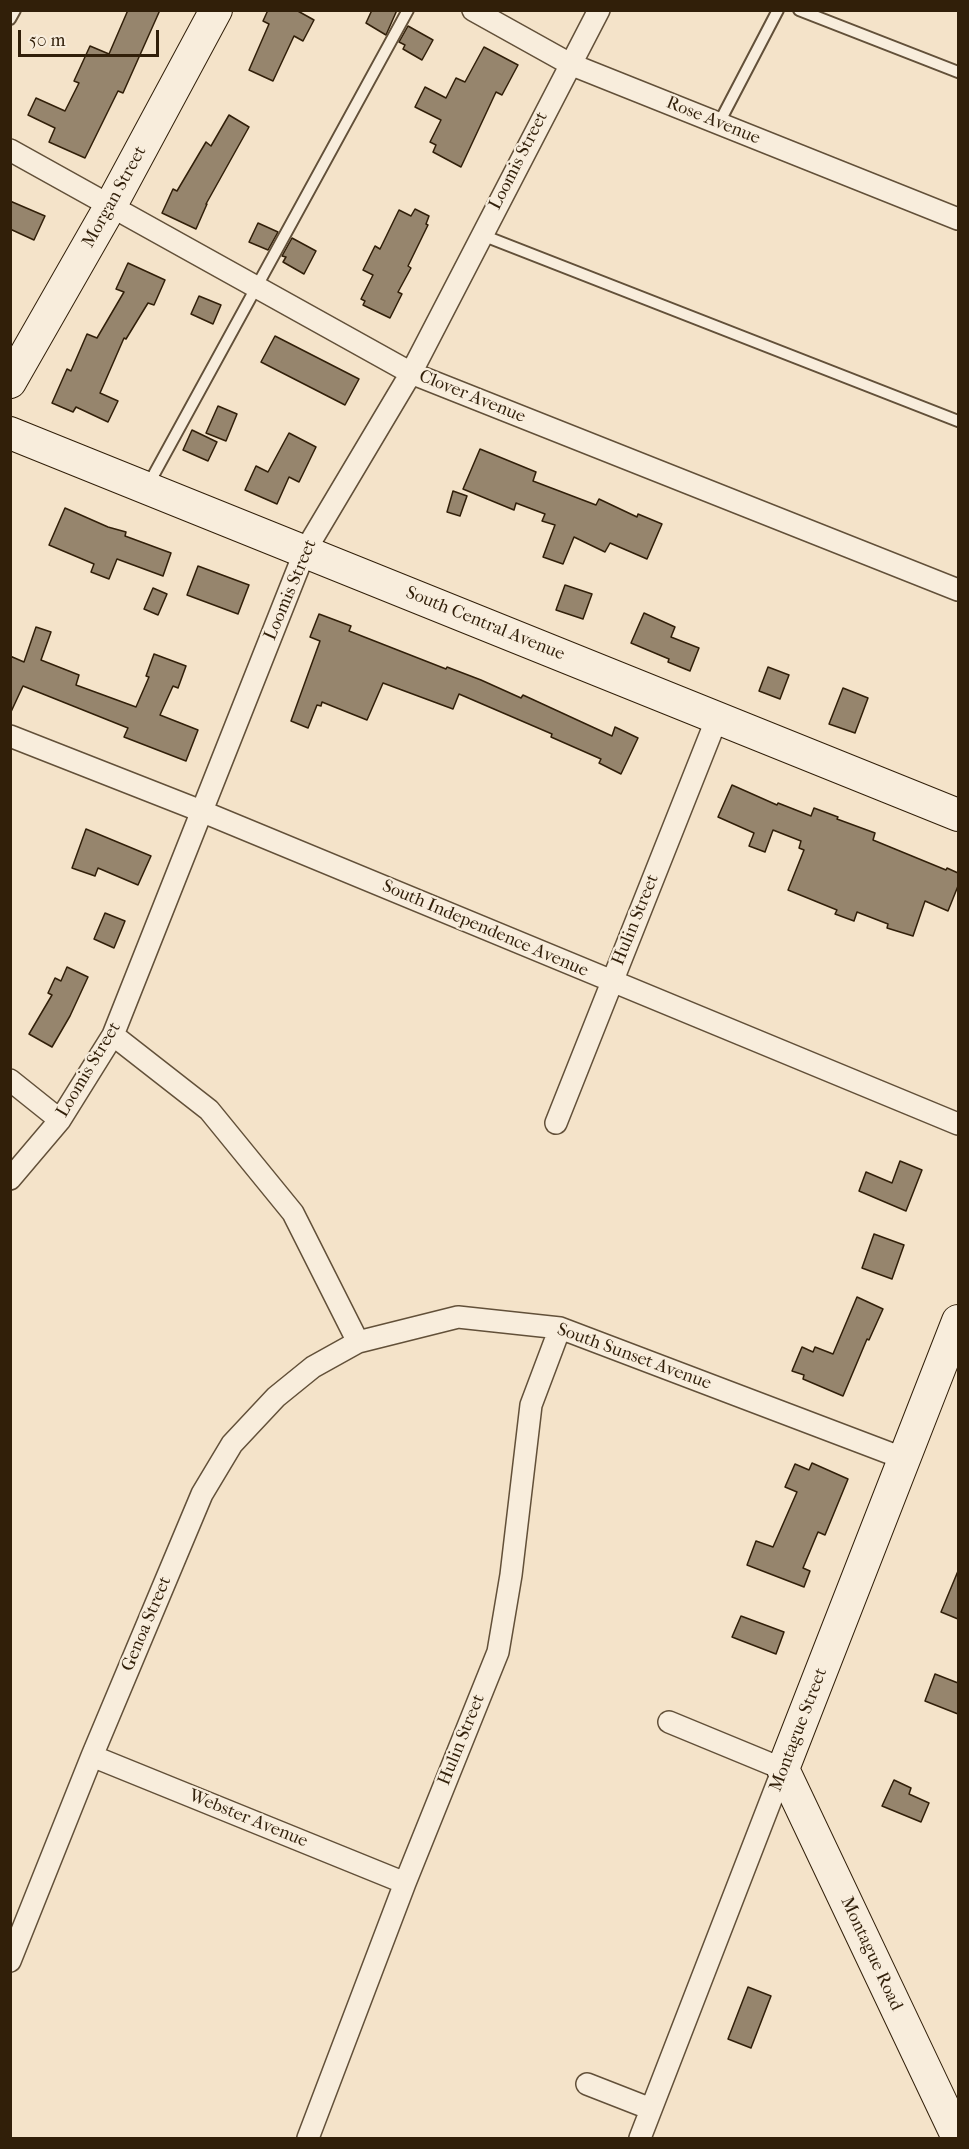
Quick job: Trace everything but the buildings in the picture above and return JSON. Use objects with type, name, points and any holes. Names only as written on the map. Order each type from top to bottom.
[{"type":"main road","name":"Morgan Street","points":[[10,382],[110,207],[216,10]]},
{"type":"main road","name":"South Central Avenue","points":[[10,433],[958,815]]},
{"type":"main road","name":"Montague Street","points":[[783,1769],[958,1321]]},
{"type":"main road","name":"Montague Road","points":[[783,1769],[958,2138]]},
{"type":"street","name":"Rose Avenue","points":[[473,10],[570,64],[958,219]]},
{"type":"street","name":"Loomis Street","points":[[10,1179],[60,1120],[113,1035],[304,551],[411,373],[599,10]]},
{"type":"street","name":"Clover Avenue","points":[[10,150],[411,373],[958,590]]},
{"type":"street","name":"Hulin Street","points":[[556,1123],[717,718]]},
{"type":"street","name":"South Independence Avenue","points":[[10,736],[201,811],[958,1124]]},
{"type":"street","points":[[113,1035],[209,1110],[293,1213],[358,1342]]},
{"type":"street","points":[[10,1080],[60,1120]]},
{"type":"street","name":"South Sunset Avenue","points":[[358,1342],[458,1317],[560,1328],[905,1459]]},
{"type":"street","name":"Hulin Street","points":[[309,2139],[405,1883],[498,1652],[511,1575],[531,1405],[560,1328]]},
{"type":"street","name":"Genoa Street","points":[[10,1961],[92,1756],[202,1494],[232,1444],[283,1391],[313,1367],[358,1342]]},
{"type":"street","points":[[669,1722],[783,1769]]},
{"type":"street","name":"Webster Avenue","points":[[92,1756],[405,1883]]},
{"type":"street","name":"Montague Street","points":[[640,2139],[783,1769]]},
{"type":"street","points":[[587,2084],[651,2109]]},
{"type":"lane","points":[[10,19],[15,10]]},
{"type":"lane","points":[[147,487],[408,10]]},
{"type":"lane","points":[[719,123],[778,10]]},
{"type":"lane","points":[[799,10],[958,72]]},
{"type":"lane","points":[[482,235],[958,421]]}]
